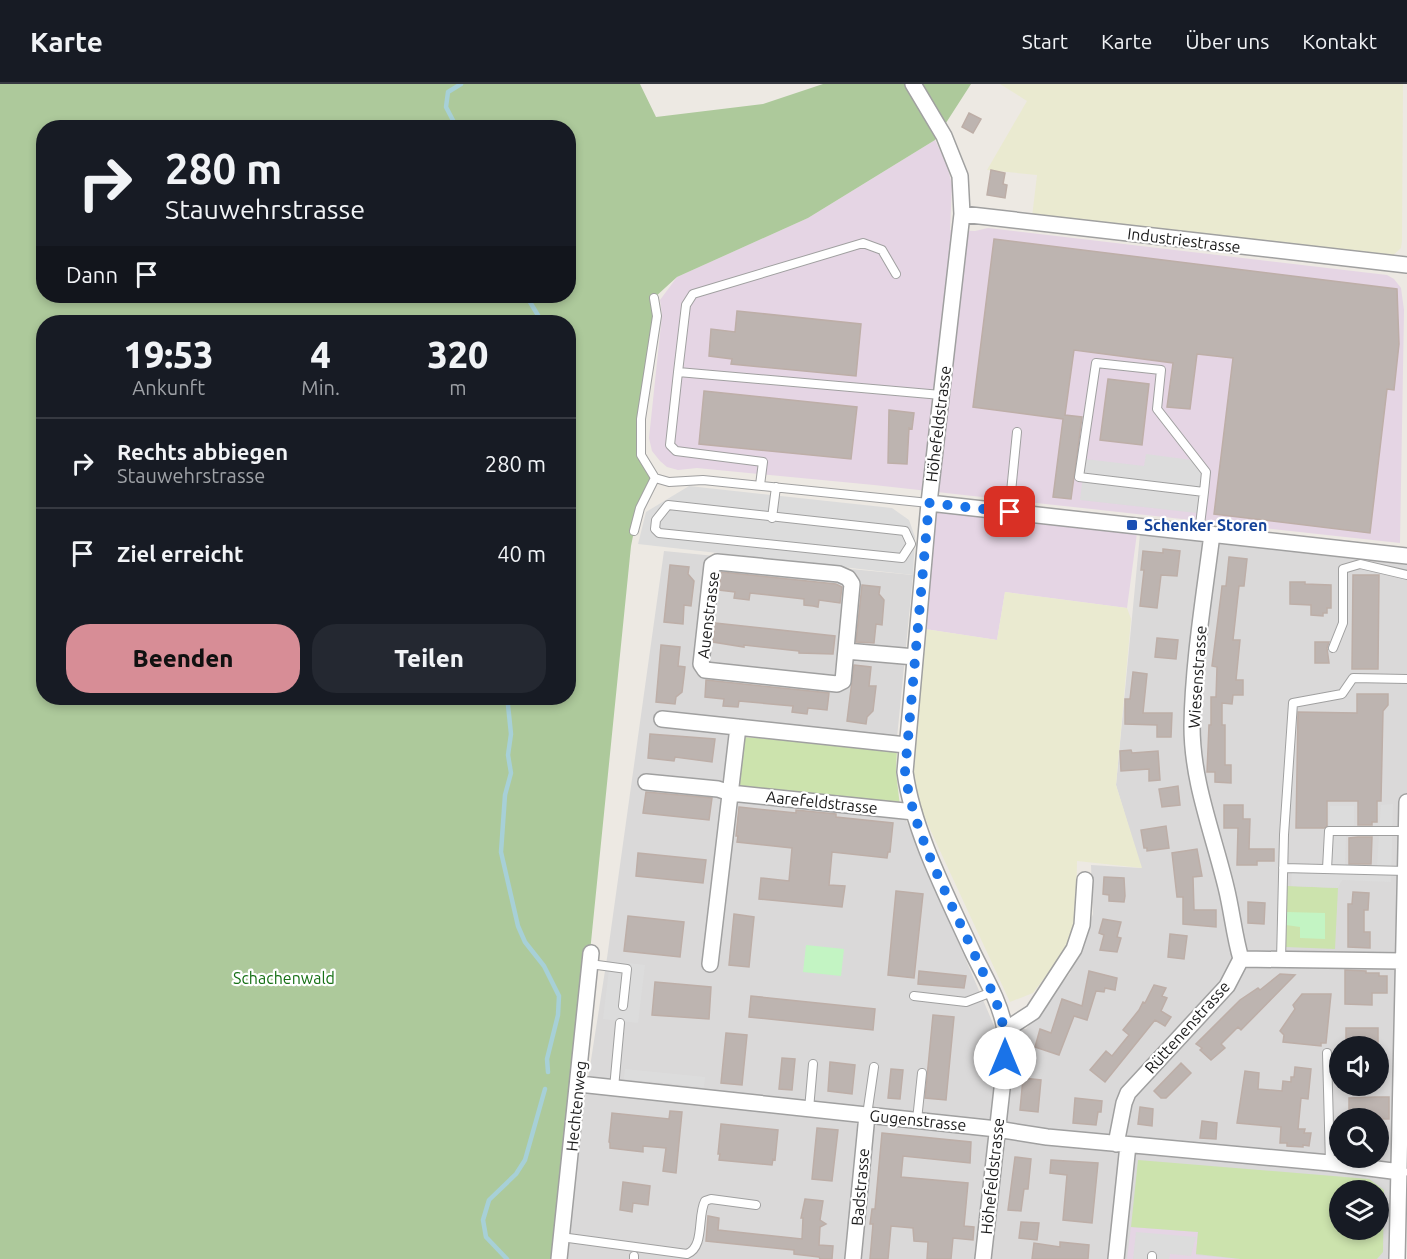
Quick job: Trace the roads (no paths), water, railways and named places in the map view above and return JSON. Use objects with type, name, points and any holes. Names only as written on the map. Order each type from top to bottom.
[{"type":"street","name":"Höhefeldstrasse","points":[[913,84],[944,136],[960,176],[962,214],[929,503],[905,772],[914,812],[937,872],[992,992],[1005,1027],[1006,1045],[983,1259]]},
{"type":"street","name":"Industriestrasse","points":[[962,214],[1407,266]]},
{"type":"street","points":[[929,503],[1407,556]]},
{"type":"street","name":"Wiesenstrasse","points":[[1205,534],[1192,727],[1201,799],[1226,886],[1241,959]]},
{"type":"street","name":"Auenstrasse","points":[[717,562],[839,574],[848,578],[852,584],[846,651],[843,681],[837,684],[705,669],[701,664],[712,565],[717,562]]},
{"type":"street","points":[[846,651],[915,657]]},
{"type":"street","points":[[662,719],[906,745]]},
{"type":"street","points":[[711,964],[738,727]]},
{"type":"street","name":"Aarefeldstrasse","points":[[646,782],[914,812]]},
{"type":"street","points":[[1395,1255],[1400,1172],[1402,961],[1407,802]]},
{"type":"street","points":[[1005,1027],[1013,1025],[1033,1012],[1074,949],[1082,925],[1085,880]]},
{"type":"street","name":"Hechtenweg","points":[[559,1259],[591,959]]},
{"type":"street","points":[[1241,959],[1402,961]]},
{"type":"street","name":"Rüttenenstrasse","points":[[1116,1259],[1124,1104],[1131,1089],[1227,986],[1241,959]]},
{"type":"street","name":"Gugenstrasse","points":[[579,1084],[997,1129],[1047,1137],[1329,1163]]},
{"type":"street","name":"Badstrasse","points":[[853,1259],[867,1115]]},
{"type":"street","name":"Gugenstrasse","points":[[1369,1168],[1400,1172]]},
{"type":"lane","points":[[760,485],[763,462],[676,451],[670,445],[686,305],[693,294],[862,243],[882,250],[896,274]]},
{"type":"lane","points":[[654,298],[657,316],[640,420],[641,455],[656,478],[669,482],[703,480],[929,503]]},
{"type":"lane","points":[[1204,492],[1079,477],[1096,363],[1161,370],[1157,409],[1206,472],[1205,534]]},
{"type":"lane","points":[[678,372],[941,395]]},
{"type":"lane","points":[[1010,512],[1017,432]]},
{"type":"lane","points":[[634,531],[640,508],[656,478]]},
{"type":"lane","points":[[772,518],[776,487]]},
{"type":"lane","points":[[668,506],[772,518],[905,531],[911,544],[902,558],[659,533],[655,528],[656,520],[668,506]]},
{"type":"lane","points":[[1333,648],[1343,623],[1343,569],[1360,564],[1407,575]]},
{"type":"lane","points":[[1281,960],[1283,868],[1293,704],[1342,694],[1353,678],[1398,677],[1407,679]]},
{"type":"lane","points":[[1327,869],[1329,831],[1406,831]]},
{"type":"lane","points":[[1283,868],[1406,871]]},
{"type":"lane","points":[[591,959],[627,969],[623,1006]]},
{"type":"lane","points":[[914,996],[966,1002],[992,992]]},
{"type":"lane","points":[[614,1088],[621,1023]]},
{"type":"lane","points":[[1327,1053],[1329,1126]]},
{"type":"lane","points":[[809,1109],[813,1064]]},
{"type":"lane","points":[[867,1115],[874,1067]]},
{"type":"lane","points":[[917,1120],[922,1073]]},
{"type":"lane","points":[[561,1237],[687,1254],[693,1251],[697,1244],[705,1201],[711,1199],[756,1205]]},
{"type":"waterway","points":[[453,120],[446,107],[448,92],[461,84]]},
{"type":"waterway","points":[[531,303],[538,315]]},
{"type":"waterway","points":[[508,705],[511,734],[508,755],[511,773],[505,795],[501,852],[518,926],[525,942],[544,966],[559,996],[558,1015],[547,1059],[548,1072]]},
{"type":"waterway","points":[[507,1259],[486,1237],[483,1220],[489,1200],[516,1174],[525,1160],[545,1089]]},
{"type":"place","name":"Schenker Storen","points":[[1132,525]]},
{"type":"park label","name":"Schachenwald","points":[[284,978]]}]
